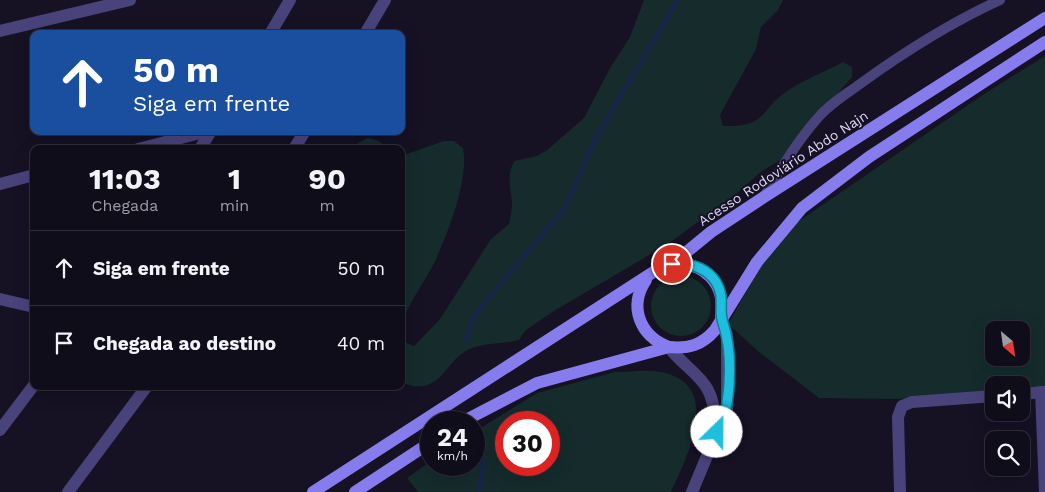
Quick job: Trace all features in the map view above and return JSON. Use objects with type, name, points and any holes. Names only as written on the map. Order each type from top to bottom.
[{"type":"main road","name":"Acesso Rodoviário Abdo Najn","points":[[313,492],[663,266],[672,264],[711,232],[764,197],[1045,18]]},
{"type":"main road","points":[[648,277],[641,288],[637,300],[637,312],[640,324],[657,343],[682,349],[695,346],[707,339],[716,330],[721,318],[757,262],[787,224],[808,203],[876,152],[1045,42]]},
{"type":"main road","points":[[672,264],[691,264],[707,272],[721,293],[723,305],[721,318]]},
{"type":"main road","points":[[483,411],[536,383],[669,347]]},
{"type":"main road","points":[[355,492],[420,449]]},
{"type":"street","points":[[0,31],[130,0]]},
{"type":"street","points":[[272,30],[290,0]]},
{"type":"street","points":[[366,30],[385,0]]},
{"type":"street","points":[[154,145],[193,135]]},
{"type":"street","points":[[0,184],[30,176]]},
{"type":"street","points":[[0,298],[30,306]]},
{"type":"street","points":[[692,492],[727,412],[727,335],[721,318]]},
{"type":"street","points":[[669,347],[676,358],[708,389],[713,403],[717,432]]},
{"type":"street","points":[[0,430],[31,390]]},
{"type":"street","points":[[68,492],[144,390]]},
{"type":"street","points":[[1030,393],[1043,392],[1045,492]]},
{"type":"street","points":[[900,492],[898,417],[902,406],[912,402],[985,397]]},
{"type":"lane","points":[[764,197],[796,145],[817,118],[835,102],[906,52],[952,24],[1000,0]]},
{"type":"green space","points":[[644,0],[783,0],[778,10],[761,27],[756,49],[720,115],[723,126],[737,126],[755,121],[787,91],[843,62],[852,67],[852,77],[782,159],[762,171],[736,194],[668,244],[554,311],[526,330],[519,340],[472,348],[455,360],[434,382],[425,386],[405,383],[405,342],[414,346],[440,319],[491,239],[509,224],[512,204],[510,172],[514,161],[537,156],[547,150],[584,118],[610,68],[630,37]]},
{"type":"green space","points":[[1045,56],[1045,389],[1030,390],[1030,376],[985,376],[985,394],[896,399],[819,398],[759,352],[728,324],[760,267],[786,230],[984,94]]},
{"type":"green space","points":[[367,138],[379,141],[384,145],[355,145]]},
{"type":"green space","points":[[444,141],[454,141],[463,148],[464,160],[461,189],[452,219],[432,268],[405,316],[405,155]]},
{"type":"green space","points":[[681,276],[698,281],[706,289],[711,306],[706,323],[698,331],[681,336],[664,331],[656,323],[651,306],[656,289],[664,281]]},
{"type":"green space","points":[[656,371],[680,379],[691,391],[696,406],[696,423],[685,460],[671,492],[418,492],[407,478],[420,469],[420,476],[485,476],[485,425],[495,419],[495,476],[560,476],[560,411],[508,411],[537,393],[615,372]]},
{"type":"waterway","points":[[465,340],[475,314],[565,208],[595,139],[678,0]]},
{"type":"waterway","points":[[479,492],[482,476]]},
{"type":"route","points":[[672,264],[685,263],[697,266],[707,272],[716,282],[721,293],[723,305],[721,318],[727,335],[727,412],[717,432]]}]
